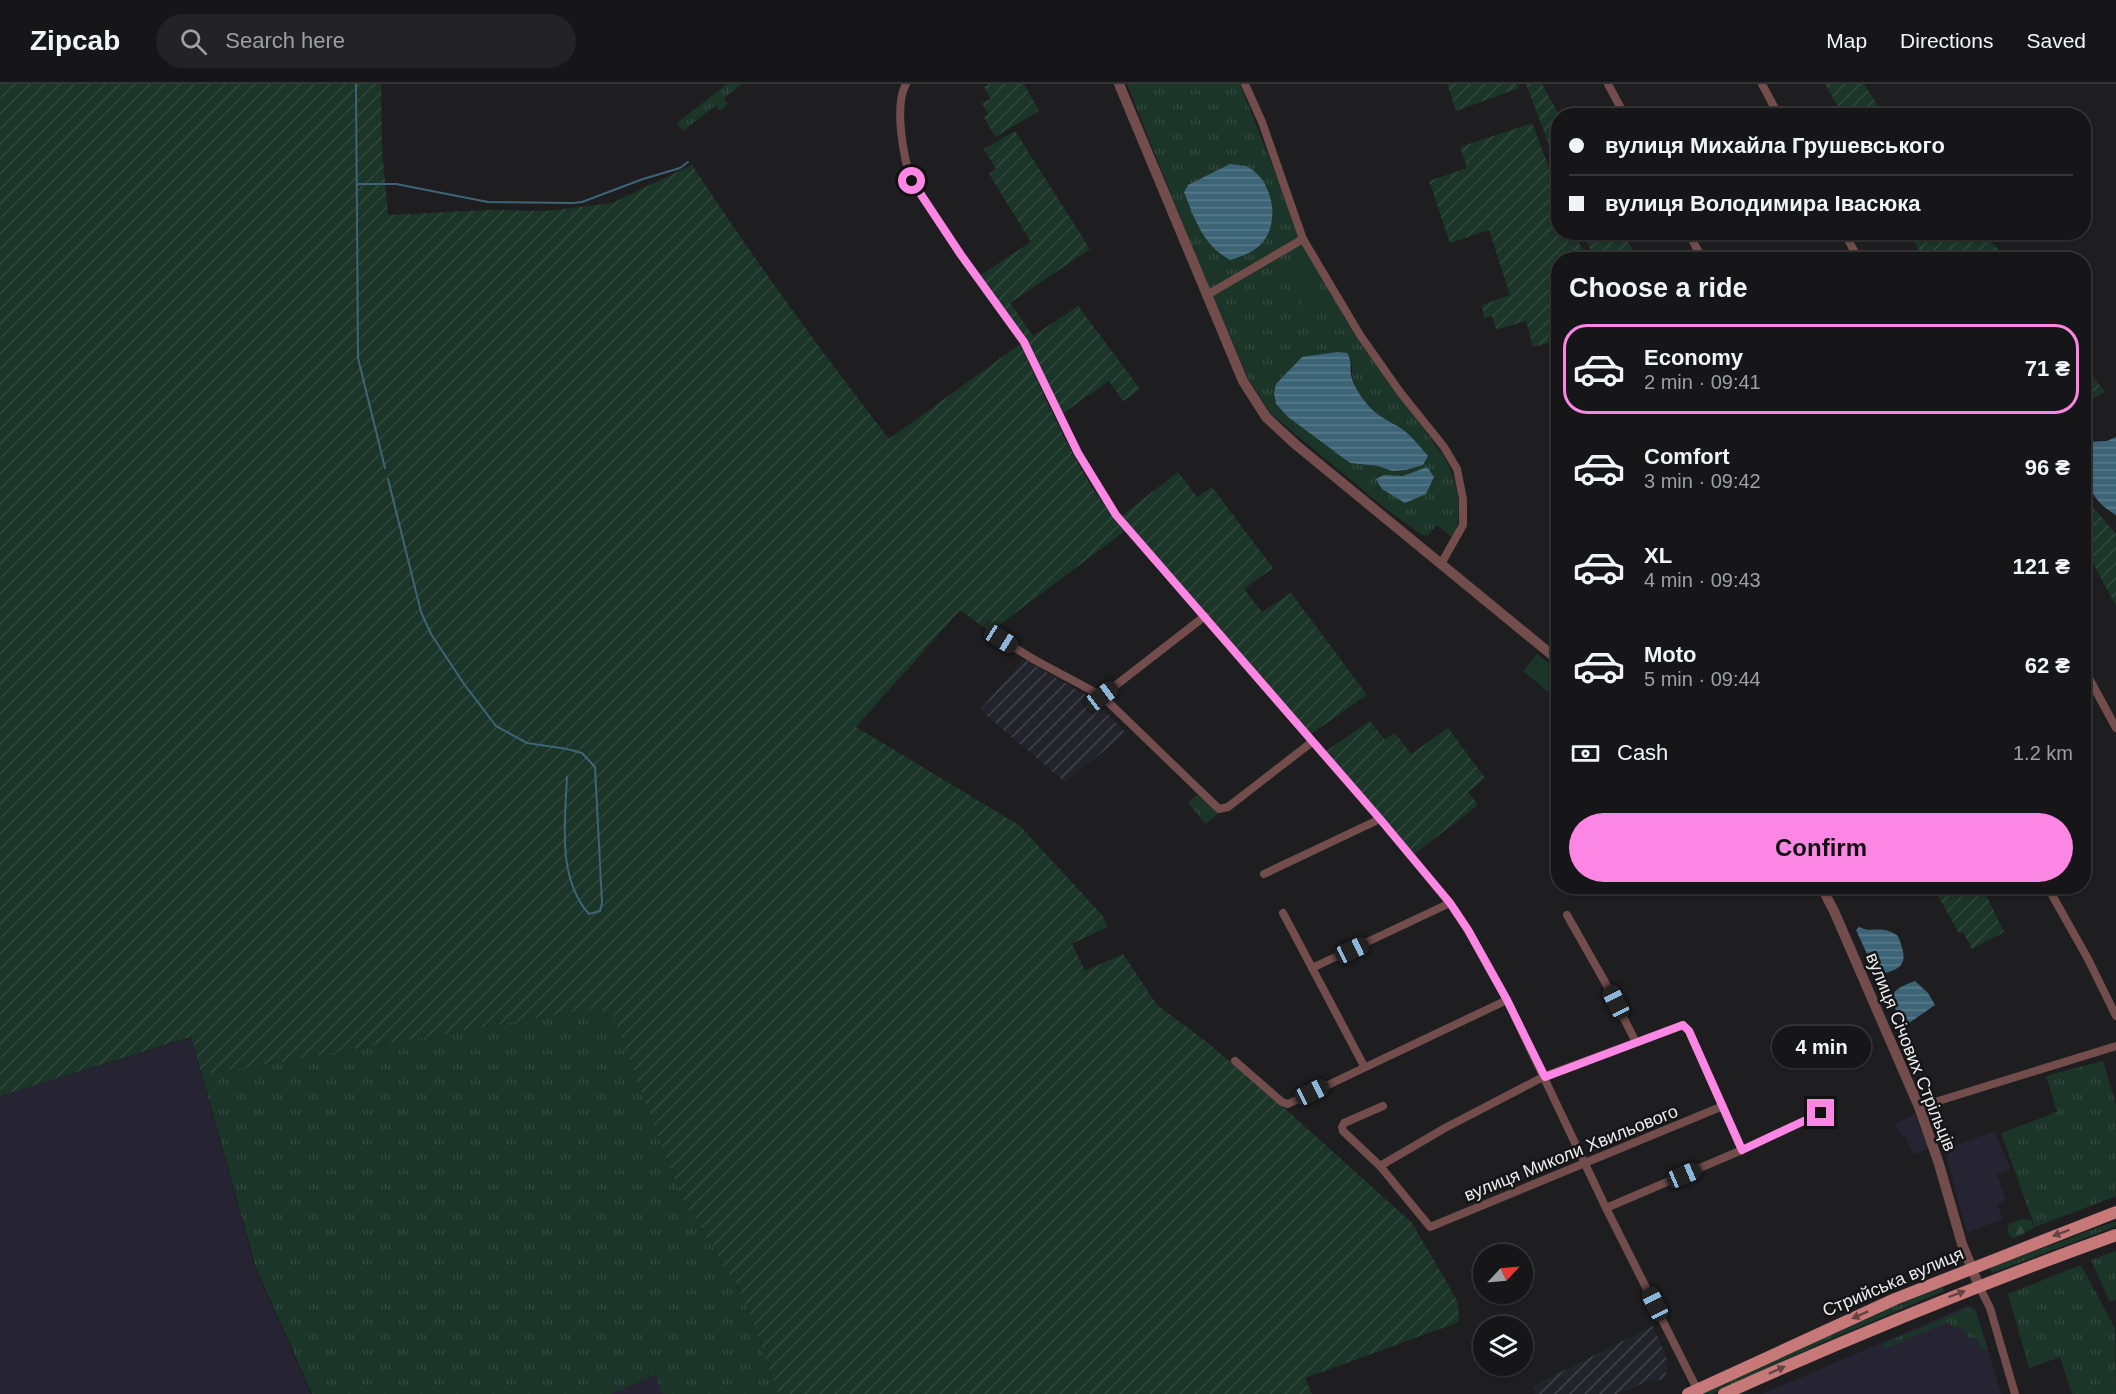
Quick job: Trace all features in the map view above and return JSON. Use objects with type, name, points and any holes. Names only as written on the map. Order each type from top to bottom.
[{"type":"main road","name":"Стрийська вулиця","points":[[1693,1392],[1895,1299],[2116,1212]]},
{"type":"main road","name":"Стрийська вулиця","points":[[1724,1394],[1820,1351],[1979,1286],[2116,1235]]},
{"type":"street","points":[[896,84],[901,93],[904,154],[912,181],[961,255],[1024,342],[1078,453],[1116,515],[1380,819],[1450,903],[1468,930],[1507,1000],[1545,1077],[1693,1392]]},
{"type":"street","points":[[901,93],[906,84]]},
{"type":"street","points":[[1119,84],[1243,381],[1266,417],[1295,444],[1551,654]]},
{"type":"street","points":[[1245,84],[1262,122],[1303,239],[1366,343],[1400,392],[1444,447],[1457,469],[1463,498],[1463,525],[1441,564]]},
{"type":"street","points":[[1608,84],[1621,108]]},
{"type":"street","points":[[1762,84],[1775,108]]},
{"type":"street","points":[[1208,295],[1303,239]]},
{"type":"street","points":[[1102,696],[1205,616]]},
{"type":"street","points":[[1001,639],[1102,696],[1220,809],[1228,807],[1312,742]]},
{"type":"street","points":[[2091,682],[2116,728]]},
{"type":"street","points":[[1264,874],[1380,819]]},
{"type":"street","name":"вулиця Січових Стрільців","points":[[1825,894],[1920,1107],[1962,1244],[1979,1286]]},
{"type":"street","points":[[2052,894],[2116,1016]]},
{"type":"street","points":[[1312,968],[1450,903]]},
{"type":"street","points":[[1283,913],[1364,1066]]},
{"type":"street","points":[[1567,915],[1636,1042]]},
{"type":"street","points":[[1235,1061],[1288,1104],[1507,1000]]},
{"type":"street","points":[[1383,1106],[1344,1123],[1342,1127],[1343,1131],[1380,1166],[1445,1128],[1545,1077],[1683,1025],[1689,1031],[1742,1150]]},
{"type":"street","points":[[1920,1107],[2116,1046]]},
{"type":"street","name":"вулиця Миколи Хвильового","points":[[1380,1166],[1430,1227],[1723,1106]]},
{"type":"street","points":[[1606,1208],[1742,1150],[1821,1113]]},
{"type":"street","points":[[1979,1286],[1990,1308],[2015,1394]]},
{"type":"shaded area","points":[[1024,659],[1094,700],[1126,733],[1065,782],[980,710]]},
{"type":"shaded area","points":[[191,1038],[255,1268],[311,1394],[0,1394],[0,1096]]},
{"type":"shaded area","points":[[1915,1114],[1928,1149],[1913,1155],[1905,1136],[1902,1137],[1895,1124]]},
{"type":"shaded area","points":[[1994,1130],[2011,1169],[1997,1174],[2006,1200],[1997,1204],[2003,1219],[1967,1233],[1944,1149]]},
{"type":"shaded area","points":[[1967,1306],[1973,1307],[1976,1311],[2001,1394],[1762,1394]]},
{"type":"shaded area","points":[[1653,1326],[1668,1362],[1665,1379],[1645,1382],[1619,1394],[1535,1394],[1533,1388],[1535,1385]]},
{"type":"shaded area","points":[[657,1375],[662,1394],[611,1394]]},
{"type":"green space","points":[[0,84],[381,84],[382,148],[388,215],[489,210],[546,211],[612,203],[692,165],[788,304],[889,439],[1020,344],[1066,442],[1093,488],[1125,531],[990,632],[960,610],[856,727],[1019,825],[1103,916],[1107,927],[1072,944],[1085,971],[1123,954],[1157,1005],[1203,1039],[1270,1095],[1412,1223],[1458,1302],[1459,1322],[1305,1378],[1312,1394],[778,1394],[750,1314],[738,1288],[681,1196],[613,1016],[596,1008],[202,1075],[191,1037],[0,1096]]},
{"type":"green space","points":[[727,84],[742,84],[724,98],[728,104],[720,111],[716,105],[683,131],[677,123]]},
{"type":"green space","points":[[990,84],[1024,84],[1039,111],[995,137],[984,117],[988,114],[982,103],[991,99],[984,87]]},
{"type":"green space","points":[[1127,84],[1240,84],[1304,246],[1356,337],[1445,458],[1456,488],[1459,508],[1453,538],[1437,525],[1427,536],[1422,535],[1385,508],[1271,414],[1248,378]],"holes":[[[1337,352],[1352,364],[1354,381],[1366,403],[1378,415],[1408,435],[1428,457],[1392,471],[1378,466],[1350,463],[1288,417],[1276,404],[1276,384],[1302,357]]]},
{"type":"green space","points":[[1447,84],[1517,84],[1519,88],[1456,111]]},
{"type":"green space","points":[[1526,84],[1542,84],[1555,108],[1551,108],[1551,150]]},
{"type":"green space","points":[[1825,84],[1864,84],[1879,108],[1839,108]]},
{"type":"green space","points":[[1532,123],[1551,173],[1551,240],[1578,240],[1583,252],[1551,252],[1551,342],[1533,347],[1526,321],[1496,330],[1492,316],[1484,318],[1482,305],[1510,295],[1489,230],[1450,243],[1429,181],[1467,168],[1460,147]]},
{"type":"green space","points":[[1015,131],[1090,249],[1010,303],[1033,336],[1078,306],[1140,389],[1123,401],[1109,381],[1062,414],[1033,353],[979,276],[1031,242],[989,174],[996,169],[984,149]]},
{"type":"green space","points":[[1586,240],[1627,240],[1634,252],[1592,252]]},
{"type":"green space","points":[[1913,240],[1989,240],[2001,252],[1920,252]]},
{"type":"green space","points":[[1304,257],[1323,295],[1304,305],[1284,267]]},
{"type":"green space","points":[[2091,375],[2105,392],[2091,400]]},
{"type":"green space","points":[[1178,472],[1197,497],[1212,487],[1273,568],[1244,589],[1262,612],[1291,593],[1367,695],[1311,734],[1120,517]]},
{"type":"green space","points":[[2091,505],[2116,534],[2116,606],[2091,560]]},
{"type":"green space","points":[[1537,654],[1551,665],[1551,694],[1523,671]]},
{"type":"green space","points":[[1370,721],[1385,740],[1395,733],[1411,754],[1448,728],[1485,778],[1468,792],[1478,805],[1413,855],[1326,751]]},
{"type":"green space","points":[[1199,794],[1218,814],[1205,824],[1188,802]]},
{"type":"green space","points":[[1937,894],[1985,894],[2004,932],[1972,949],[1963,932],[1959,933]]},
{"type":"green space","points":[[595,1008],[613,1015],[681,1196],[738,1288],[750,1314],[778,1394],[662,1394],[656,1375],[611,1394],[312,1394],[256,1268],[202,1075]]},
{"type":"green space","points":[[2103,1061],[2116,1105],[2116,1196],[2035,1227],[2001,1133],[2057,1112],[2046,1076]]},
{"type":"green space","points":[[2023,1219],[2031,1220],[2034,1228],[2014,1238],[2010,1237],[2007,1229],[2010,1223]]},
{"type":"green space","points":[[2116,1221],[2116,1226],[1992,1273],[1990,1268]]},
{"type":"green space","points":[[2116,1251],[2116,1299],[2110,1302],[2091,1260]]},
{"type":"green space","points":[[2081,1265],[2115,1328],[2116,1394],[2072,1394],[2060,1357],[2029,1368],[2008,1294]]},
{"type":"green space","points":[[1942,1286],[1944,1291],[1817,1345],[1712,1394],[1698,1394],[1815,1339]]},
{"type":"green space","points":[[1967,1308],[1975,1310],[1988,1349],[1982,1350],[1976,1337],[1969,1338],[1963,1329],[1952,1327],[1948,1322],[1884,1349],[1882,1344]]},
{"type":"water","points":[[1230,164],[1246,166],[1257,173],[1268,191],[1272,213],[1268,233],[1263,242],[1252,251],[1230,260],[1206,239],[1196,222],[1184,192],[1188,185]]},
{"type":"water","points":[[1337,352],[1347,353],[1354,383],[1371,408],[1406,432],[1428,456],[1423,465],[1392,471],[1378,466],[1350,463],[1288,417],[1276,404],[1274,393],[1276,384],[1302,357]]},
{"type":"water","points":[[2116,437],[2116,515],[2098,501],[2091,488],[2091,442],[2107,441]]},
{"type":"water","points":[[1427,467],[1434,477],[1426,494],[1405,503],[1382,489],[1376,479],[1384,475],[1403,476]]},
{"type":"water","points":[[1859,927],[1892,932],[1898,936],[1904,955],[1902,964],[1884,973],[1873,967],[1856,930]]},
{"type":"water","points":[[1915,981],[1928,993],[1935,1005],[1909,1023],[1902,1023],[1893,996],[1899,989]]},
{"type":"waterway","points":[[356,84],[358,358],[385,468]]},
{"type":"waterway","points":[[357,184],[396,184],[488,202],[573,203],[582,202],[680,168],[688,162]]},
{"type":"waterway","points":[[388,479],[421,612],[431,634],[464,684],[496,726],[527,743],[582,753],[595,767],[602,903],[600,911],[589,914],[579,900],[567,867],[565,849],[567,777]]},
{"type":"route","points":[[912,181],[961,255],[1024,342],[1078,453],[1116,515],[1450,903],[1468,930],[1507,1000],[1545,1077],[1683,1025],[1689,1031],[1742,1150],[1821,1113]]}]
